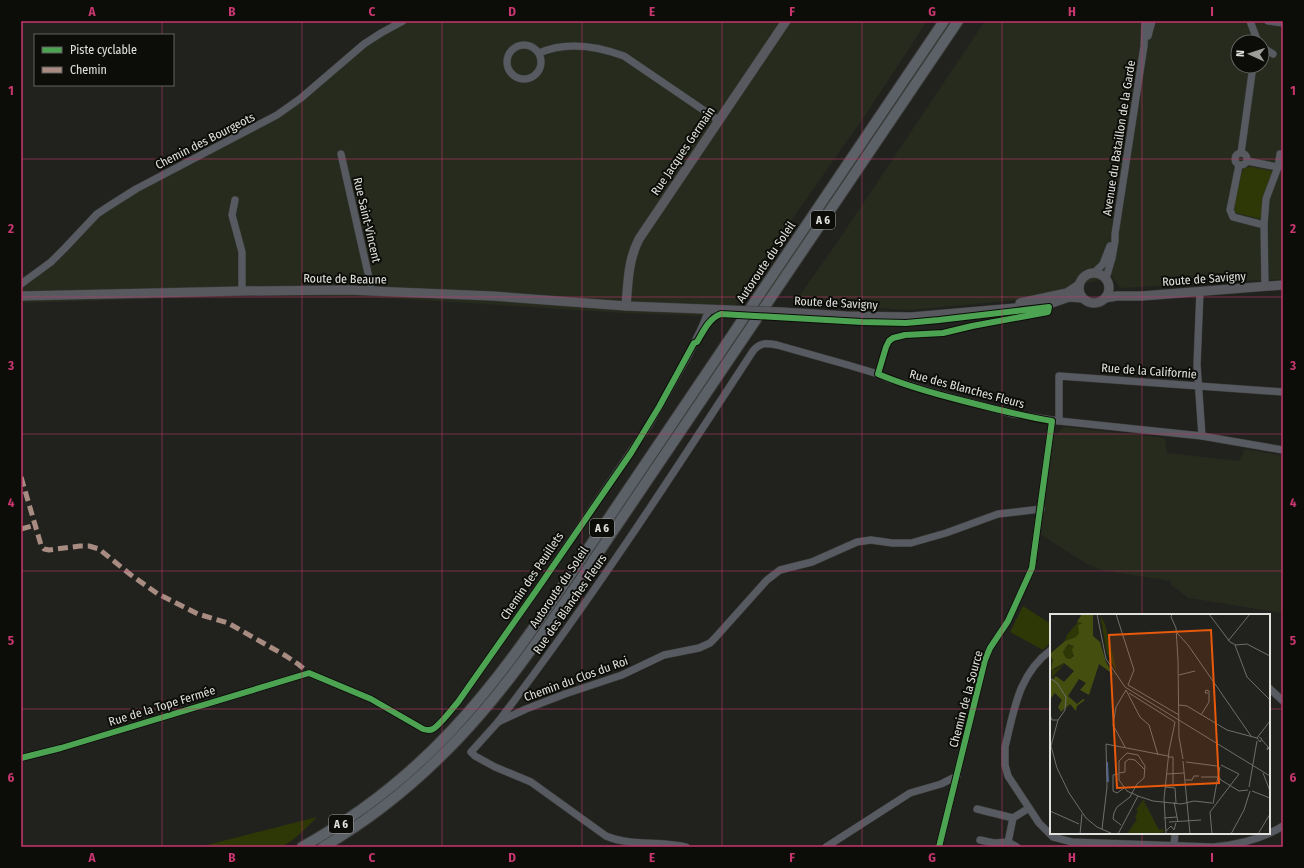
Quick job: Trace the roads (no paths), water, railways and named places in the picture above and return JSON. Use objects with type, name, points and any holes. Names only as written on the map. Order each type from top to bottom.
[{"type":"highway","name":"Autoroute du Soleil","points":[[302,847],[360,811],[401,779],[452,731],[498,676],[524,642],[571,574],[944,21]]},
{"type":"highway","name":"Autoroute du Soleil","points":[[323,847],[375,813],[426,770],[476,720],[514,673],[580,580],[958,21]]},
{"type":"main road","name":"Rue Jacques Germain","points":[[626,306],[631,263],[636,245],[648,224],[786,21]]},
{"type":"main road","points":[[1107,282],[1108,293],[1105,298],[1099,302],[1090,303],[1082,298],[1079,292],[1079,285],[1082,278],[1085,275],[1095,272],[1103,275],[1107,282],[1118,291],[1128,296]]},
{"type":"main road","name":"Route de Savigny","points":[[1049,303],[1079,285]]},
{"type":"main road","name":"Route de Savigny","points":[[1105,298],[1283,285]]},
{"type":"main road","name":"Route de Beaune","points":[[21,296],[242,291],[372,291],[515,297],[668,308]]},
{"type":"main road","name":"Route de Savigny","points":[[668,308],[894,318],[940,315],[1003,308],[1012,309],[1049,303],[1069,297],[1082,298]]},
{"type":"street","name":"Chemin des Bourgeots","points":[[21,284],[51,262],[97,214],[136,189],[277,115],[301,98],[364,44],[403,21]]},
{"type":"street","name":"Avenue du Bataillon de la Garde","points":[[1107,282],[1115,241],[1144,46],[1145,21]]},
{"type":"street","name":"Avenue du Bataillon de la Garde","points":[[1144,46],[1147,41],[1152,21]]},
{"type":"street","points":[[1250,21],[1255,34]]},
{"type":"street","points":[[1268,21],[1283,22]]},
{"type":"street","points":[[517,45],[530,45],[539,53],[541,57],[540,69],[531,78],[522,79],[514,76],[509,70],[506,62],[508,54],[517,45]]},
{"type":"street","points":[[539,53],[566,46],[595,47],[624,56],[718,120]]},
{"type":"street","points":[[1241,153],[1252,74]]},
{"type":"street","points":[[1241,153],[1246,156],[1247,161]]},
{"type":"street","points":[[1239,165],[1236,163],[1235,159],[1237,154],[1241,153]]},
{"type":"street","name":"Rue Saint-Vincent","points":[[341,154],[372,291]]},
{"type":"street","points":[[1265,286],[1264,225],[1266,199],[1278,167],[1280,154]]},
{"type":"street","points":[[1239,165],[1243,165],[1247,161]]},
{"type":"street","points":[[1247,161],[1278,167]]},
{"type":"street","points":[[1239,165],[1230,210],[1233,217],[1264,225]]},
{"type":"street","points":[[236,200],[232,215],[242,252],[242,291]]},
{"type":"street","name":"Avenue du Bataillon de la Garde","points":[[1095,272],[1103,264],[1115,234]]},
{"type":"street","points":[[1200,291],[1197,365],[1202,436]]},
{"type":"street","name":"Chemin des Peuillets","points":[[309,673],[371,699],[425,730],[434,728],[451,711],[468,688],[630,452],[659,407],[694,343],[709,310]]},
{"type":"street","name":"Rue des Blanches Fleurs","points":[[498,722],[534,676],[601,581],[758,345],[764,343],[777,345],[878,374],[889,380],[942,396],[1013,414],[1056,421],[1202,436],[1283,450]]},
{"type":"street","name":"Rue de la Californie","points":[[1056,421],[1059,376],[1283,392]]},
{"type":"street","name":"Chemin de la Source","points":[[939,847],[985,660],[990,648],[1000,639],[1032,568],[1056,421]]},
{"type":"street","name":"Chemin du Clos du Roi","points":[[686,847],[668,843],[623,842],[615,840],[606,836],[531,782],[495,767],[475,756],[471,752],[498,722],[546,700],[622,675],[664,655],[674,652],[694,650],[705,646],[715,638],[766,580],[780,570],[812,562],[857,542],[870,540],[892,543],[911,543],[946,533],[994,515],[1041,509]]},
{"type":"street","points":[[1050,651],[1035,659],[1019,692],[1004,756],[1008,776],[1045,830],[1053,837],[1072,842],[1213,847],[1236,844],[1268,834]]},
{"type":"street","name":"Rue de la Tope Fermée","points":[[21,758],[61,748],[309,673]]},
{"type":"street","points":[[1270,691],[1283,701]]},
{"type":"street","points":[[826,847],[910,793],[941,784],[957,776]]},
{"type":"street","points":[[977,809],[1013,818],[1029,808]]},
{"type":"street","points":[[1008,842],[1013,818]]},
{"type":"street","points":[[1270,833],[1283,826]]},
{"type":"street","points":[[1175,834],[1178,846]]},
{"type":"street","points":[[980,840],[994,843],[1008,842],[1017,847]]}]
